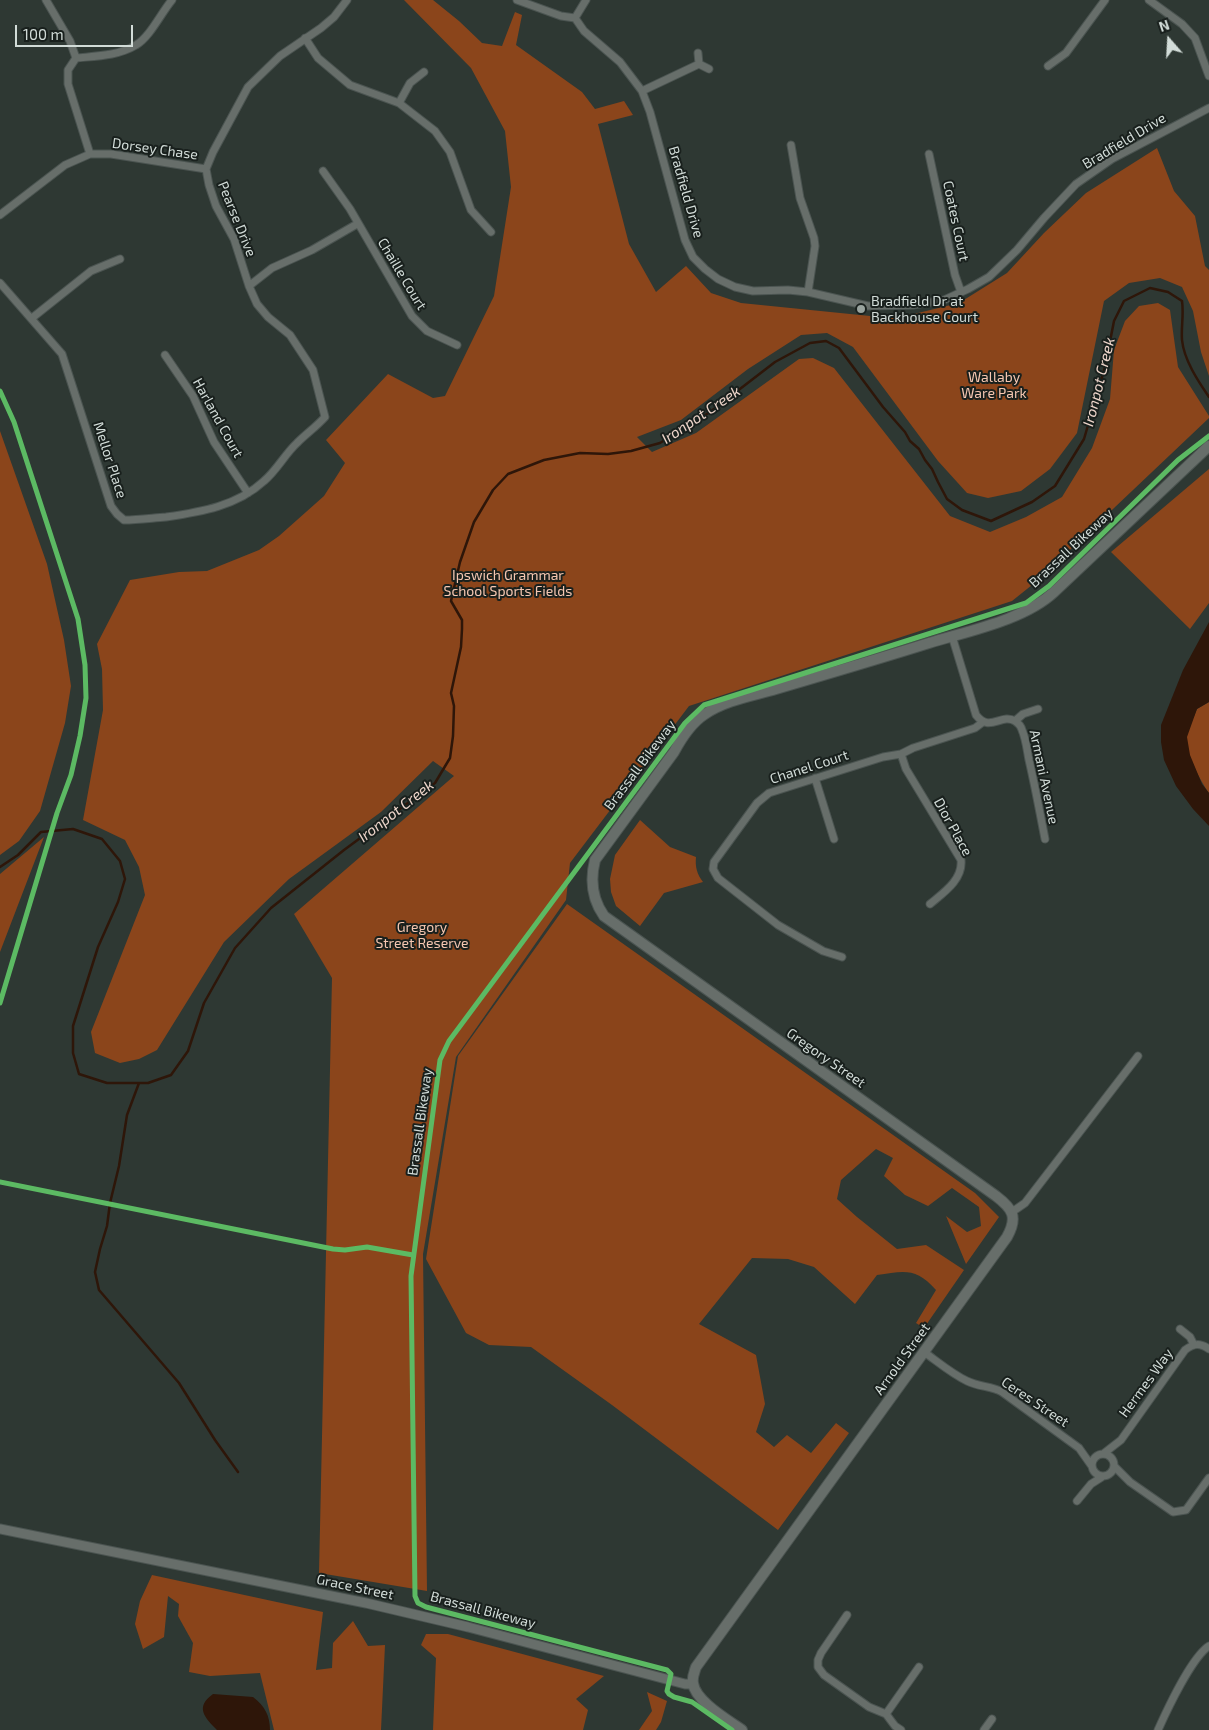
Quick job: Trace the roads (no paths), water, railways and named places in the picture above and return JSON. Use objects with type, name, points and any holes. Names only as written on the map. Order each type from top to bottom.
[{"type":"main road","name":"Gregory Street","points":[[1012,1212],[996,1196],[622,928],[604,907],[599,890],[598,870],[605,846],[674,752],[707,719],[762,693],[952,636],[1014,616],[1034,607],[1044,601],[1209,446]]},
{"type":"main road","name":"Arnold Street","points":[[693,1684],[696,1667],[1007,1237],[1013,1222],[1012,1212]]},
{"type":"main road","points":[[693,1684],[695,1690],[705,1702],[742,1730]]},
{"type":"street","points":[[46,0],[70,41],[76,58]]},
{"type":"street","points":[[76,58],[116,54],[137,45],[172,0]]},
{"type":"street","name":"Pearse Drive","points":[[325,417],[313,370],[290,335],[268,317],[257,304],[249,286],[234,239],[214,199],[206,169],[213,152],[248,87],[280,56],[334,17],[347,0]]},
{"type":"street","points":[[517,0],[561,16],[575,18],[586,0]]},
{"type":"street","points":[[1048,66],[1066,53],[1105,0]]},
{"type":"street","points":[[1149,0],[1182,24],[1195,38],[1209,76]]},
{"type":"street","name":"Bradfield Drive","points":[[575,18],[584,31],[620,62],[642,91],[650,112],[685,240],[695,259],[718,279],[735,287],[753,291],[788,290],[808,292],[868,306],[913,306],[944,300],[989,277],[1017,250],[1076,184],[1112,159],[1209,108]]},
{"type":"street","points":[[305,38],[318,58],[350,85],[399,103],[435,131],[450,152],[471,210],[492,232]]},
{"type":"street","points":[[698,53],[699,64]]},
{"type":"street","points":[[76,58],[68,70],[68,84],[90,154]]},
{"type":"street","points":[[642,91],[699,64]]},
{"type":"street","points":[[699,64],[709,69]]},
{"type":"street","points":[[399,103],[410,83],[424,72]]},
{"type":"street","points":[[791,145],[800,198],[815,246],[808,292]]},
{"type":"street","name":"Dorsey Chase","points":[[0,215],[65,164],[90,154],[111,154],[206,169]]},
{"type":"street","name":"Coates Court","points":[[929,154],[955,275],[961,292]]},
{"type":"street","name":"Chaille Court","points":[[323,171],[345,201],[412,316],[427,331],[457,345]]},
{"type":"street","points":[[249,286],[272,268],[312,250],[358,224]]},
{"type":"street","points":[[32,318],[91,272],[120,259]]},
{"type":"street","name":"Mellor Place","points":[[0,283],[62,354],[111,506],[116,514],[124,520],[195,513],[232,502],[248,494],[265,480],[297,443],[325,417]]},
{"type":"street","name":"Harland Court","points":[[165,355],[193,396],[214,442],[248,494]]},
{"type":"street","points":[[952,636],[976,715],[983,722]]},
{"type":"street","name":"Armani Avenue","points":[[1016,721],[1023,714],[1038,709]]},
{"type":"street","name":"Armani Avenue","points":[[983,722],[1007,719],[1016,721],[1022,730],[1045,839]]},
{"type":"street","name":"Chanel Court","points":[[842,956],[823,951],[778,924],[718,878],[713,870],[714,862],[760,799],[775,791],[883,757],[901,754],[913,748],[976,728],[983,722]]},
{"type":"street","name":"Dior Place","points":[[901,754],[906,769],[961,860],[961,866],[956,879],[947,891],[930,904]]},
{"type":"street","points":[[815,778],[834,839]]},
{"type":"street","points":[[1012,1212],[1030,1198],[1138,1056]]},
{"type":"street","points":[[1180,1329],[1190,1337],[1194,1345],[1203,1345],[1209,1349]]},
{"type":"street","name":"Hermes Way","points":[[1114,1464],[1121,1440],[1185,1350],[1194,1345]]},
{"type":"street","name":"Ceres Street","points":[[924,1352],[962,1379],[1002,1392],[1079,1448],[1101,1454]]},
{"type":"street","name":"Hermes Way","points":[[1101,1454],[1121,1440]]},
{"type":"street","name":"Ceres Street","points":[[1079,1448],[1091,1467]]},
{"type":"street","points":[[1086,1490],[1094,1458],[1101,1454],[1110,1456],[1114,1464],[1130,1482],[1168,1510],[1177,1512],[1186,1510],[1209,1478]]},
{"type":"street","points":[[1077,1502],[1086,1490],[1112,1472],[1114,1464]]},
{"type":"street","points":[[1091,1467],[1096,1474],[1130,1482]]},
{"type":"street","name":"Grace Street","points":[[0,1529],[366,1603],[468,1627],[684,1684],[693,1684]]},
{"type":"street","points":[[847,1615],[821,1653],[818,1667],[824,1675],[869,1707],[886,1714],[895,1726],[901,1730]]},
{"type":"street","points":[[1158,1730],[1180,1686],[1200,1654],[1209,1646]]},
{"type":"street","points":[[886,1714],[919,1666]]},
{"type":"street","points":[[984,1730],[992,1719]]},
{"type":"waterway","name":"Ironpot Creek","points":[[0,867],[18,855],[41,832],[73,829],[102,839],[120,861],[125,879],[118,902],[98,947],[73,1026],[73,1053],[79,1074],[107,1083],[148,1083],[171,1075],[188,1051],[204,1003],[235,948],[271,908],[344,850],[435,783],[450,758],[454,706],[451,693],[461,647],[462,629],[462,620],[451,601],[460,562],[474,522],[493,490],[508,474],[544,460],[580,453],[608,454],[631,451],[660,443],[710,412],[775,362],[810,343],[826,341],[839,348],[883,407],[905,432],[910,441],[919,449],[932,469],[947,499],[962,510],[991,521],[1032,502],[1055,486],[1084,439],[1105,367],[1114,321],[1124,301],[1150,288],[1168,292],[1182,301],[1183,348],[1192,370],[1209,397]]},
{"type":"waterway","points":[[139,1083],[127,1115],[107,1226],[95,1272],[99,1290],[179,1383],[238,1472]]},
{"type":"place","name":"Bradfield Dr at Backhouse Court","points":[[861,309]]},
{"type":"park label","name":"Wallaby Ware Park","points":[[994,386]]},
{"type":"park label","name":"Ipswich Grammar School Sports Fields","points":[[508,584]]},
{"type":"park label","name":"Gregory Street Reserve","points":[[422,936]]}]
